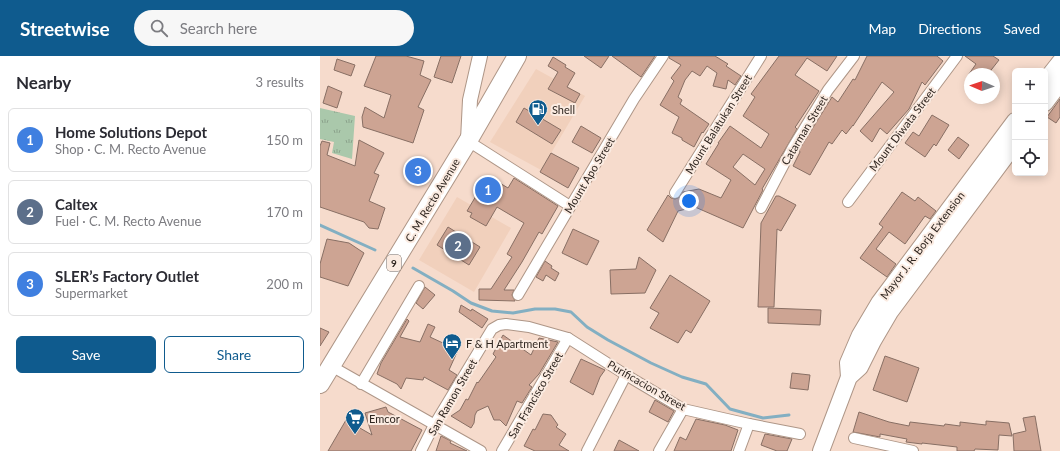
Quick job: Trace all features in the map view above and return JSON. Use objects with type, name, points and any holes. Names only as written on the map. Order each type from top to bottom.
[{"type":"highway","name":"C. M. Recto Avenue","points":[[320,384],[468,141],[517,56]]},
{"type":"main road","points":[[1048,78],[1060,62]]},
{"type":"main road","points":[[1048,99],[1060,83]]},
{"type":"main road","name":"Mayor J. R. Borja Extension","points":[[821,451],[845,388],[848,363],[860,335],[879,304],[932,244],[1005,149],[1012,129]]},
{"type":"street","points":[[480,56],[470,100],[468,141],[570,206]]},
{"type":"street","name":"Mount Apo Street","points":[[518,295],[634,99],[663,56]]},
{"type":"street","name":"Mount Balatukan Street","points":[[675,193],[761,56]]},
{"type":"street","name":"Catarman Street","points":[[761,208],[793,147],[828,90],[854,56]]},
{"type":"street","name":"Mount Diwata Street","points":[[848,202],[957,56]]},
{"type":"street","points":[[361,384],[419,286]]},
{"type":"street","name":"Purificacion Street","points":[[499,325],[529,327],[568,338],[683,409],[800,434]]},
{"type":"street","name":"San Ramon Street","points":[[421,451],[434,425],[490,332],[499,325]]},
{"type":"street","name":"San Francisco Street","points":[[502,451],[568,338]]},
{"type":"street","points":[[331,366],[480,451]]},
{"type":"street","points":[[587,451],[626,375]]},
{"type":"street","points":[[659,451],[683,409]]},
{"type":"street","points":[[739,451],[748,424]]},
{"type":"street","points":[[854,438],[912,451]]},
{"type":"shaded area","points":[[536,69],[585,96],[541,170],[490,142]]},
{"type":"shaded area","points":[[457,197],[511,228],[474,292],[419,260]]},
{"type":"green space","points":[[320,108],[355,116],[352,159],[332,153],[334,142],[320,139]]},
{"type":"building","points":[[376,56],[406,56],[424,61],[420,75],[431,80],[418,107],[424,110],[413,143],[363,127],[362,117],[365,107],[384,118],[391,95],[364,86]]},
{"type":"building","points":[[441,56],[461,56],[452,83],[434,77]]},
{"type":"building","points":[[584,56],[609,56],[601,68]]},
{"type":"building","points":[[612,56],[655,56],[641,77]]},
{"type":"building","points":[[669,56],[715,56],[728,64],[726,66],[741,76],[735,85],[728,80],[726,89],[713,86],[717,73],[707,66],[700,76],[692,71],[685,80],[678,97],[682,100],[680,104],[709,124],[703,133],[702,132],[694,147],[672,133],[679,117],[660,105],[674,81],[671,78],[681,65],[669,58]]},
{"type":"building","points":[[779,56],[837,56],[827,71],[807,58],[795,75],[819,91],[795,127],[797,129],[762,189],[763,190],[743,228],[695,207],[678,211],[663,242],[647,230],[668,195],[675,199],[680,197],[683,192],[699,189],[721,198],[731,180],[706,164],[730,126],[761,148],[769,134],[743,116],[755,97],[751,94]],"holes":[[[743,154],[765,169],[755,185],[733,167]]]},
{"type":"building","points":[[867,56],[937,56],[943,61],[925,85],[922,82],[909,109],[887,134],[880,128],[872,142],[860,131],[894,92],[882,82],[853,126],[846,134],[842,130],[832,144],[829,142],[810,175],[793,166],[800,152],[799,150],[832,97],[838,102],[853,79],[855,80]]},
{"type":"building","points":[[965,56],[993,56],[999,60],[993,68],[973,68],[976,64]]},
{"type":"building","points":[[553,57],[575,73],[567,87],[580,94],[575,103],[548,89],[558,72],[548,66]]},
{"type":"building","points":[[337,59],[355,65],[351,76],[334,70]]},
{"type":"building","points":[[328,86],[342,92],[337,108],[323,103]]},
{"type":"building","points":[[1060,99],[1060,117],[1056,123],[1048,118]]},
{"type":"building","name":"Shell","points":[[524,108],[561,130],[552,144],[516,122]]},
{"type":"building","points":[[932,115],[949,125],[936,146],[934,144],[925,157],[905,143],[913,132],[919,136]]},
{"type":"building","points":[[581,126],[601,138],[592,153],[572,142]]},
{"type":"building","points":[[958,137],[969,145],[959,159],[948,150]]},
{"type":"building","points":[[359,140],[384,153],[374,173],[379,175],[369,201],[385,208],[378,229],[369,228],[364,222],[320,207],[320,146],[322,141],[330,143],[327,155],[355,166]]},
{"type":"building","points":[[551,153],[579,168],[568,188],[540,172]]},
{"type":"building","points":[[488,176],[508,188],[514,178],[558,206],[542,234],[539,232],[504,290],[514,290],[512,295],[515,301],[479,300],[479,289],[491,289],[512,257],[507,254],[524,223],[497,207],[486,226],[470,217],[472,213],[467,211]]},
{"type":"building","points":[[902,192],[915,201],[918,197],[936,211],[930,219],[925,216],[905,244],[889,232],[876,249],[896,264],[887,277],[860,258],[883,227],[879,224]]},
{"type":"building","points":[[776,196],[779,196],[796,205],[781,231],[777,229],[774,307],[758,307],[761,223]]},
{"type":"building","points":[[448,227],[480,247],[469,265],[437,245]]},
{"type":"building","points":[[573,229],[599,241],[587,265],[562,253]]},
{"type":"building","points":[[327,239],[349,243],[364,253],[348,286],[320,277],[320,264]]},
{"type":"building","points":[[639,257],[656,270],[645,293],[611,294],[610,270],[636,269]]},
{"type":"building","points":[[545,261],[552,266],[551,268],[559,273],[555,281],[546,275],[543,281],[536,277]]},
{"type":"building","points":[[670,275],[710,301],[691,333],[686,330],[678,343],[650,328],[659,313],[650,308]]},
{"type":"building","points":[[425,287],[435,295],[423,309],[416,303]]},
{"type":"building","points":[[461,305],[471,311],[472,309],[488,319],[482,328],[459,312]]},
{"type":"building","points":[[768,308],[821,310],[820,325],[768,323]]},
{"type":"building","points":[[407,319],[409,321],[400,337],[420,342],[428,324],[435,327],[430,337],[458,350],[449,370],[457,375],[448,390],[424,377],[423,380],[406,378],[401,389],[397,384],[377,374],[381,363]]},
{"type":"building","points":[[320,328],[329,332],[320,346]]},
{"type":"building","points":[[503,335],[531,355],[539,338],[558,342],[539,374],[529,385],[532,387],[522,403],[517,401],[506,426],[500,420],[494,420],[488,406],[477,411],[471,428],[451,416],[460,410],[466,399],[468,400],[477,382],[478,383],[496,357],[493,354]]},
{"type":"building","points":[[885,356],[919,368],[907,402],[873,390]]},
{"type":"building","points":[[581,359],[605,370],[600,377],[593,395],[570,382]]},
{"type":"building","points":[[792,373],[810,375],[808,390],[790,388]]},
{"type":"building","points":[[655,400],[674,411],[668,422],[649,412]]},
{"type":"building","points":[[386,407],[388,412],[422,430],[411,451],[328,451],[346,420],[372,435],[365,413]]},
{"type":"building","points":[[859,412],[889,422],[909,426],[910,422],[944,426],[945,424],[960,426],[960,422],[986,425],[986,421],[1009,423],[1012,436],[999,435],[998,450],[975,449],[974,451],[957,451],[957,447],[906,442],[907,439],[880,434],[880,437],[853,432]]},
{"type":"building","points":[[543,414],[551,415],[558,425],[556,427],[566,434],[559,445],[569,451],[535,451],[524,446],[533,429],[535,430]]},
{"type":"building","points":[[1035,416],[1041,451],[1014,451],[1013,434],[1026,431],[1023,418]]},
{"type":"building","points":[[696,419],[725,425],[738,430],[731,451],[674,451],[680,437],[686,440]]},
{"type":"building","points":[[765,434],[792,439],[787,451],[777,451],[761,445]]},
{"type":"building","points":[[441,436],[451,441],[450,443],[467,451],[436,451]]},
{"type":"building","points":[[619,440],[639,451],[614,451]]},
{"type":"waterway","points":[[320,225],[375,250]]},
{"type":"waterway","points":[[413,268],[471,303],[492,311],[513,313],[535,309],[555,309],[571,312],[587,327],[651,363],[682,377],[706,384],[730,409],[763,418],[789,415]]},
{"type":"place","name":"Shell","points":[[538,126]]},
{"type":"place","name":"SLER’s Factory Outlet","points":[[418,171]]},
{"type":"place","name":"Home Solutions Depot","points":[[488,190]]},
{"type":"place","name":"Caltex","points":[[458,246]]},
{"type":"place","name":"F & H Apartment","points":[[452,360]]},
{"type":"place","name":"Emcor","points":[[355,435]]}]
